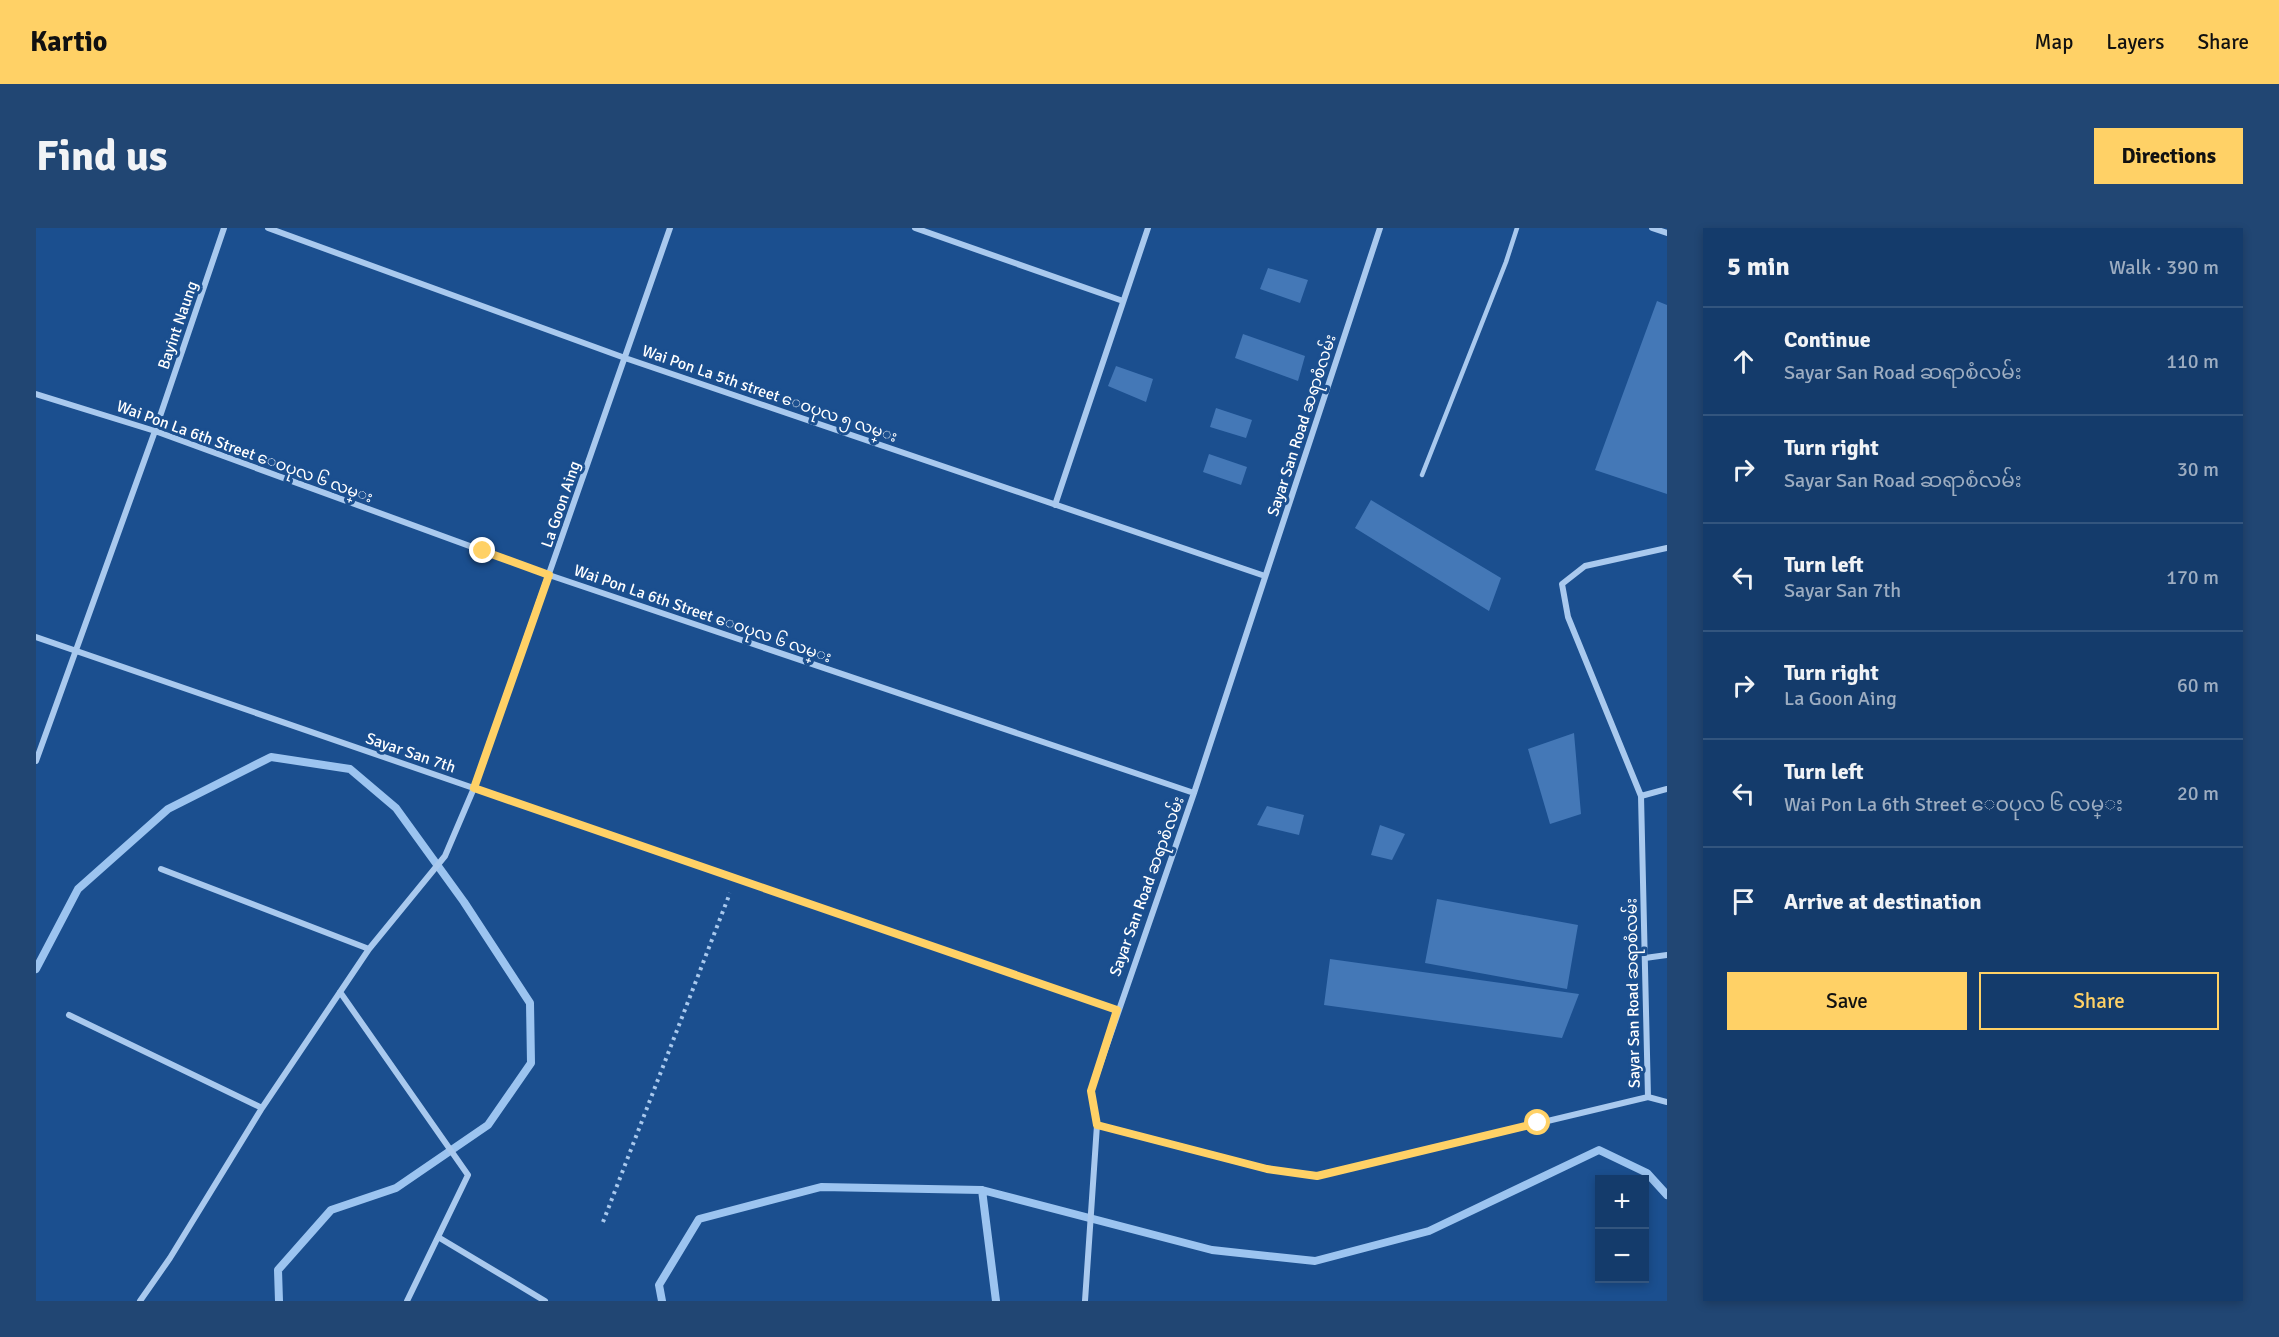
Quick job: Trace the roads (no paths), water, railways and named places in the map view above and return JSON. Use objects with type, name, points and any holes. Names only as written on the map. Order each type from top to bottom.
[{"type":"street","name":"Bayint Naung","points":[[36,761],[155,431],[224,228]]},
{"type":"street","name":"Wai Pon La 5th street ေဝပုလ ၅ လမ္း","points":[[268,228],[625,358],[1265,576]]},
{"type":"street","name":"La Goon Aing","points":[[140,1301],[170,1258],[262,1108],[369,949],[445,856],[474,788],[670,228]]},
{"type":"street","points":[[915,228],[1123,301]]},
{"type":"street","points":[[1055,505],[1148,228]]},
{"type":"street","name":"Sayar San Road ဆရာစံလမ်း","points":[[1380,228],[1194,793],[1117,1010],[1091,1091],[1097,1125],[1267,1169],[1317,1176],[1648,1097],[1641,796],[1568,617],[1562,584],[1585,566],[1667,548]]},
{"type":"street","points":[[1652,228],[1667,233]]},
{"type":"street","name":"Wai Pon La 6th Street ေဝပုလ ၆ လမ္း","points":[[36,394],[155,431],[549,575],[1194,793]]},
{"type":"street","name":"Sayar San 7th","points":[[36,637],[1117,1010]]},
{"type":"street","points":[[1641,796],[1667,789]]},
{"type":"street","points":[[161,869],[369,949]]},
{"type":"street","points":[[1645,958],[1667,955]]},
{"type":"street","points":[[340,992],[468,1175],[407,1301]]},
{"type":"street","points":[[69,1015],[262,1108]]},
{"type":"street","points":[[1648,1097],[1667,1102]]},
{"type":"street","points":[[1085,1301],[1097,1125]]},
{"type":"street","points":[[438,1237],[545,1301]]},
{"type":"lane","points":[[1422,475],[1506,262],[1517,228]]},
{"type":"waterway","points":[[36,969],[78,889],[168,809],[271,757],[350,769],[396,808],[464,902],[530,1003],[531,1063],[488,1125],[396,1188],[331,1210],[278,1270],[279,1301]]},
{"type":"waterway","points":[[662,1301],[659,1285],[699,1219],[821,1187],[982,1190],[1212,1250],[1315,1261],[1429,1231],[1599,1150],[1647,1173],[1667,1195]]},
{"type":"waterway","points":[[982,1190],[996,1301]]}]
